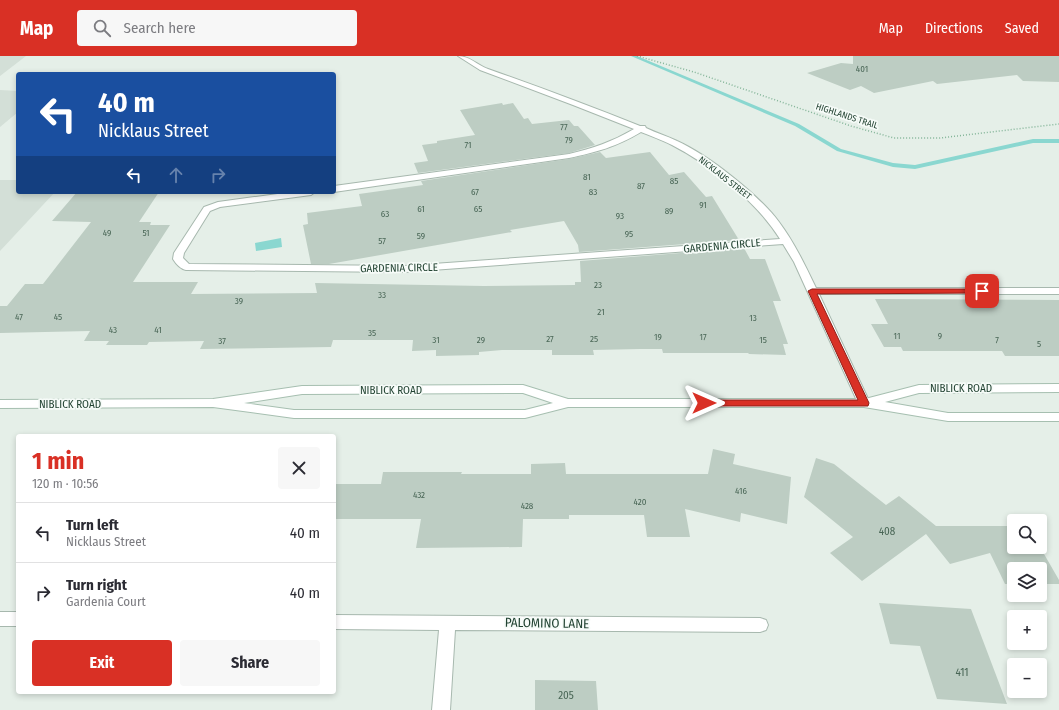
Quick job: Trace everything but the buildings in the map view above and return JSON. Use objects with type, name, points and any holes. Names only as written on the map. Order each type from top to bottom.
[{"type":"street","name":"NICKLAUS STREET","points":[[461,56],[482,68],[642,128],[675,143],[718,170],[758,204],[775,223],[799,262],[864,403]]},
{"type":"street","points":[[336,189],[569,156],[618,142],[642,128]]},
{"type":"street","name":"GARDENIA CIRCLE","points":[[297,194],[218,205],[207,209],[179,253],[178,259],[186,267],[405,269],[786,241]]},
{"type":"street","points":[[812,291],[1059,291]]},
{"type":"street","name":"NIBLICK ROAD","points":[[864,403],[919,388],[1059,388]]},
{"type":"street","name":"NIBLICK ROAD","points":[[213,403],[302,390],[523,389],[568,403]]},
{"type":"street","name":"NIBLICK ROAD","points":[[0,404],[213,403],[294,414],[525,414],[568,403],[864,403],[948,417],[1059,417]]},
{"type":"street","points":[[0,619],[16,619]]},
{"type":"street","name":"PALOMINO LANE","points":[[336,622],[760,625]]},
{"type":"street","points":[[441,710],[448,622]]},
{"type":"path","name":"HIGHLANDS TRAIL","points":[[637,56],[694,72],[851,126],[894,138],[940,138],[1059,124]]},
{"type":"shaded area","points":[[0,56],[26,56],[0,76]]},
{"type":"shaded area","points":[[0,90],[16,91],[16,114],[0,127]]},
{"type":"shaded area","points":[[0,180],[16,180],[16,194],[53,194],[0,251]]},
{"type":"water","points":[[281,238],[282,247],[256,251],[255,243]]},
{"type":"waterway","points":[[633,56],[797,125],[839,150],[893,165],[915,167],[1033,141],[1059,141]]},
{"type":"route","points":[[704,403],[864,403],[812,291],[982,291]]}]
